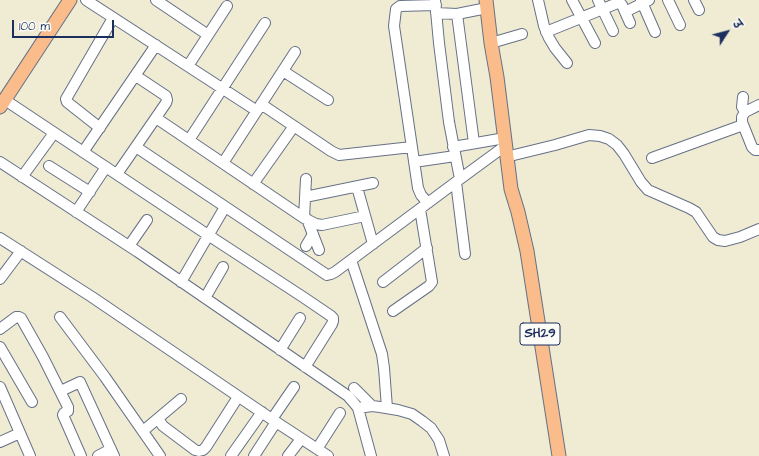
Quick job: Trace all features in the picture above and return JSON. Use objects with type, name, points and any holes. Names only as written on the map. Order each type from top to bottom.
[{"type":"main road","points":[[2,104],[70,0]]},
{"type":"main road","name":"SH29","points":[[489,3],[508,146]]},
{"type":"main road","name":"SH29","points":[[494,42],[497,77],[508,146],[518,186],[518,212],[527,250],[558,456]]},
{"type":"street","points":[[86,0],[222,88],[294,126],[331,152],[339,155],[412,147]]},
{"type":"street","points":[[156,0],[208,35]]},
{"type":"street","points":[[538,0],[546,32],[555,48],[567,63]]},
{"type":"street","points":[[572,0],[595,43]]},
{"type":"street","points":[[668,0],[680,25]]},
{"type":"street","points":[[694,0],[699,10]]},
{"type":"street","points":[[546,32],[582,17],[600,5],[620,1],[630,23]]},
{"type":"street","points":[[625,12],[644,1],[655,32]]},
{"type":"street","points":[[393,311],[429,286],[432,282],[427,248],[424,206],[418,188],[394,26],[396,9],[400,6],[436,6],[457,14],[489,3]]},
{"type":"street","points":[[600,5],[613,31]]},
{"type":"street","points":[[188,66],[227,6]]},
{"type":"street","points":[[436,6],[439,43],[458,181],[465,254]]},
{"type":"street","points":[[457,14],[474,143]]},
{"type":"street","points":[[100,128],[67,102],[66,99],[113,18]]},
{"type":"street","points":[[189,140],[265,23]]},
{"type":"street","points":[[494,42],[522,34]]},
{"type":"street","points":[[83,152],[156,46]]},
{"type":"street","points":[[223,163],[295,52]]},
{"type":"street","points":[[283,70],[328,100]]},
{"type":"street","points":[[116,174],[167,100],[166,96],[136,76]]},
{"type":"street","points":[[743,97],[742,107],[745,112]]},
{"type":"street","points":[[2,104],[54,133],[331,316],[333,318],[332,324],[305,367]]},
{"type":"street","points":[[759,106],[745,112],[742,117],[742,122],[752,147],[754,150],[759,151]]},
{"type":"street","points":[[156,118],[305,219],[322,225],[365,216]]},
{"type":"street","points":[[652,158],[743,125]]},
{"type":"street","points":[[253,184],[294,126]]},
{"type":"street","points":[[22,177],[54,133]]},
{"type":"street","points":[[414,162],[454,152],[474,143],[508,146],[555,145],[589,135],[600,136],[609,139],[617,145],[641,182],[648,190],[696,212],[713,237],[718,240],[725,241],[759,230]]},
{"type":"street","points":[[136,147],[327,275],[335,272],[508,146]]},
{"type":"street","points":[[0,162],[129,246],[348,396],[358,408],[371,456]]},
{"type":"street","points":[[49,166],[90,192]]},
{"type":"street","points":[[76,212],[106,168]]},
{"type":"street","points":[[306,179],[305,219],[319,250]]},
{"type":"street","points":[[305,197],[373,183]]},
{"type":"street","points":[[357,186],[373,244]]},
{"type":"street","points":[[181,282],[225,207]]},
{"type":"street","points":[[129,246],[147,220]]},
{"type":"street","points":[[306,246],[313,234]]},
{"type":"street","points":[[0,238],[92,297],[323,454],[340,413]]},
{"type":"street","points":[[383,282],[427,248]]},
{"type":"street","points":[[0,279],[21,252]]},
{"type":"street","points":[[351,260],[382,354],[387,408]]},
{"type":"street","points":[[205,298],[223,267]]},
{"type":"street","points":[[1,327],[16,317],[21,318],[43,357],[68,407],[68,410],[63,416],[82,456]]},
{"type":"street","points":[[60,317],[105,377],[160,456]]},
{"type":"street","points":[[280,350],[300,318]]},
{"type":"street","points":[[0,347],[32,402]]},
{"type":"street","points":[[65,389],[80,382],[113,452],[98,456]]},
{"type":"street","points":[[0,387],[3,403],[20,433],[30,456]]},
{"type":"street","points":[[254,456],[294,387]]},
{"type":"street","points":[[354,388],[372,406]]},
{"type":"street","points":[[158,419],[163,426],[195,450],[203,450],[238,397]]},
{"type":"street","points":[[143,431],[181,399]]},
{"type":"street","points":[[358,408],[372,406],[412,414],[431,428],[439,440],[444,456]]},
{"type":"street","points":[[231,456],[262,412]]},
{"type":"street","points":[[0,442],[20,433]]},
{"type":"street","points":[[288,456],[301,438]]}]
